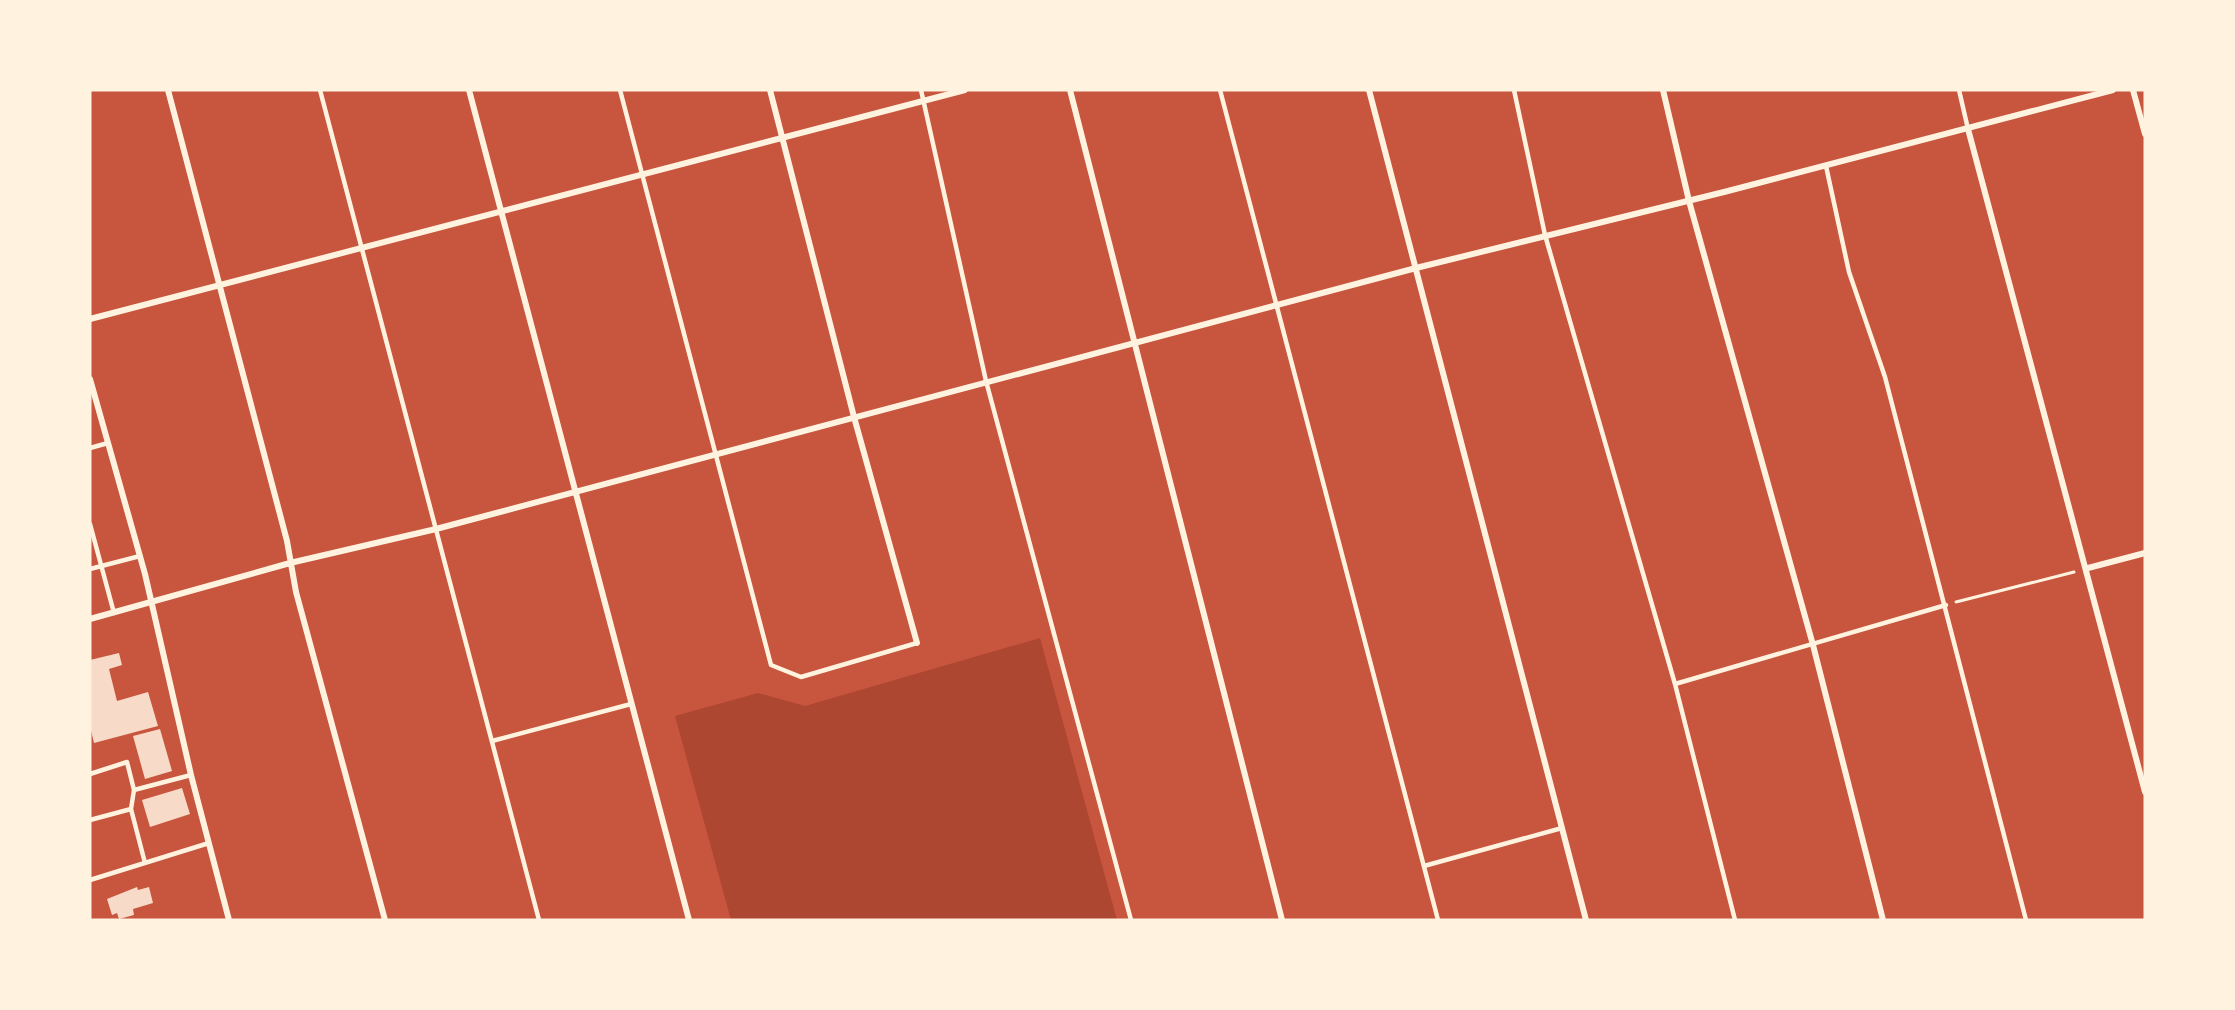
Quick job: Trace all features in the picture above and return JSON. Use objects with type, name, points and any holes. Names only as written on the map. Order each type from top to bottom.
[{"type":"street","points":[[168,90],[385,920]]},
{"type":"street","points":[[469,90],[689,920]]},
{"type":"street","points":[[770,90],[854,417],[917,643]]},
{"type":"street","points":[[90,319],[965,90]]},
{"type":"street","points":[[1070,90],[1282,920]]},
{"type":"street","points":[[1370,90],[1586,920]]},
{"type":"street","points":[[1663,90],[1689,201],[1813,645],[1883,920]]},
{"type":"street","points":[[90,619],[152,604],[290,563],[436,529],[1416,268],[1689,201],[2113,90]]},
{"type":"street","points":[[2133,90],[2145,134]]},
{"type":"street","points":[[1968,129],[2088,568],[2145,792]]},
{"type":"street","points":[[90,379],[140,556],[191,776],[229,920]]},
{"type":"street","points":[[2088,568],[2145,553]]},
{"type":"lane","points":[[320,90],[539,920]]},
{"type":"lane","points":[[620,90],[771,665],[801,677],[917,643]]},
{"type":"lane","points":[[921,90],[986,381],[1131,920]]},
{"type":"lane","points":[[1220,90],[1438,920]]},
{"type":"lane","points":[[1514,90],[1545,235],[1675,684],[1736,920]]},
{"type":"lane","points":[[1959,90],[1968,129]]},
{"type":"lane","points":[[1826,166],[1849,272],[1885,377],[2026,920]]},
{"type":"lane","points":[[90,448],[108,443]]},
{"type":"lane","points":[[90,524],[114,613]]},
{"type":"lane","points":[[90,569],[140,556]]},
{"type":"lane","points":[[1675,684],[1946,605]]},
{"type":"lane","points":[[492,741],[631,704]]},
{"type":"lane","points":[[90,774],[127,762],[134,790],[131,809],[146,863]]},
{"type":"lane","points":[[134,790],[191,776]]},
{"type":"lane","points":[[90,820],[131,809]]},
{"type":"lane","points":[[1424,866],[1562,828]]},
{"type":"lane","points":[[90,880],[209,843]]},
{"type":"path","points":[[1946,605],[2088,568]]},
{"type":"shaded area","points":[[1040,638],[1117,920],[731,920],[675,716],[758,693],[805,706]]},
{"type":"building","points":[[119,653],[122,665],[109,669],[117,701],[148,692],[158,726],[94,743],[90,726],[90,660]]},
{"type":"building","points":[[160,729],[172,771],[145,779],[133,736]]},
{"type":"building","points":[[182,788],[190,814],[150,827],[142,800]]},
{"type":"building","points":[[137,887],[138,890],[149,887],[153,903],[133,909],[134,915],[119,919],[117,913],[112,915],[107,899]]}]
